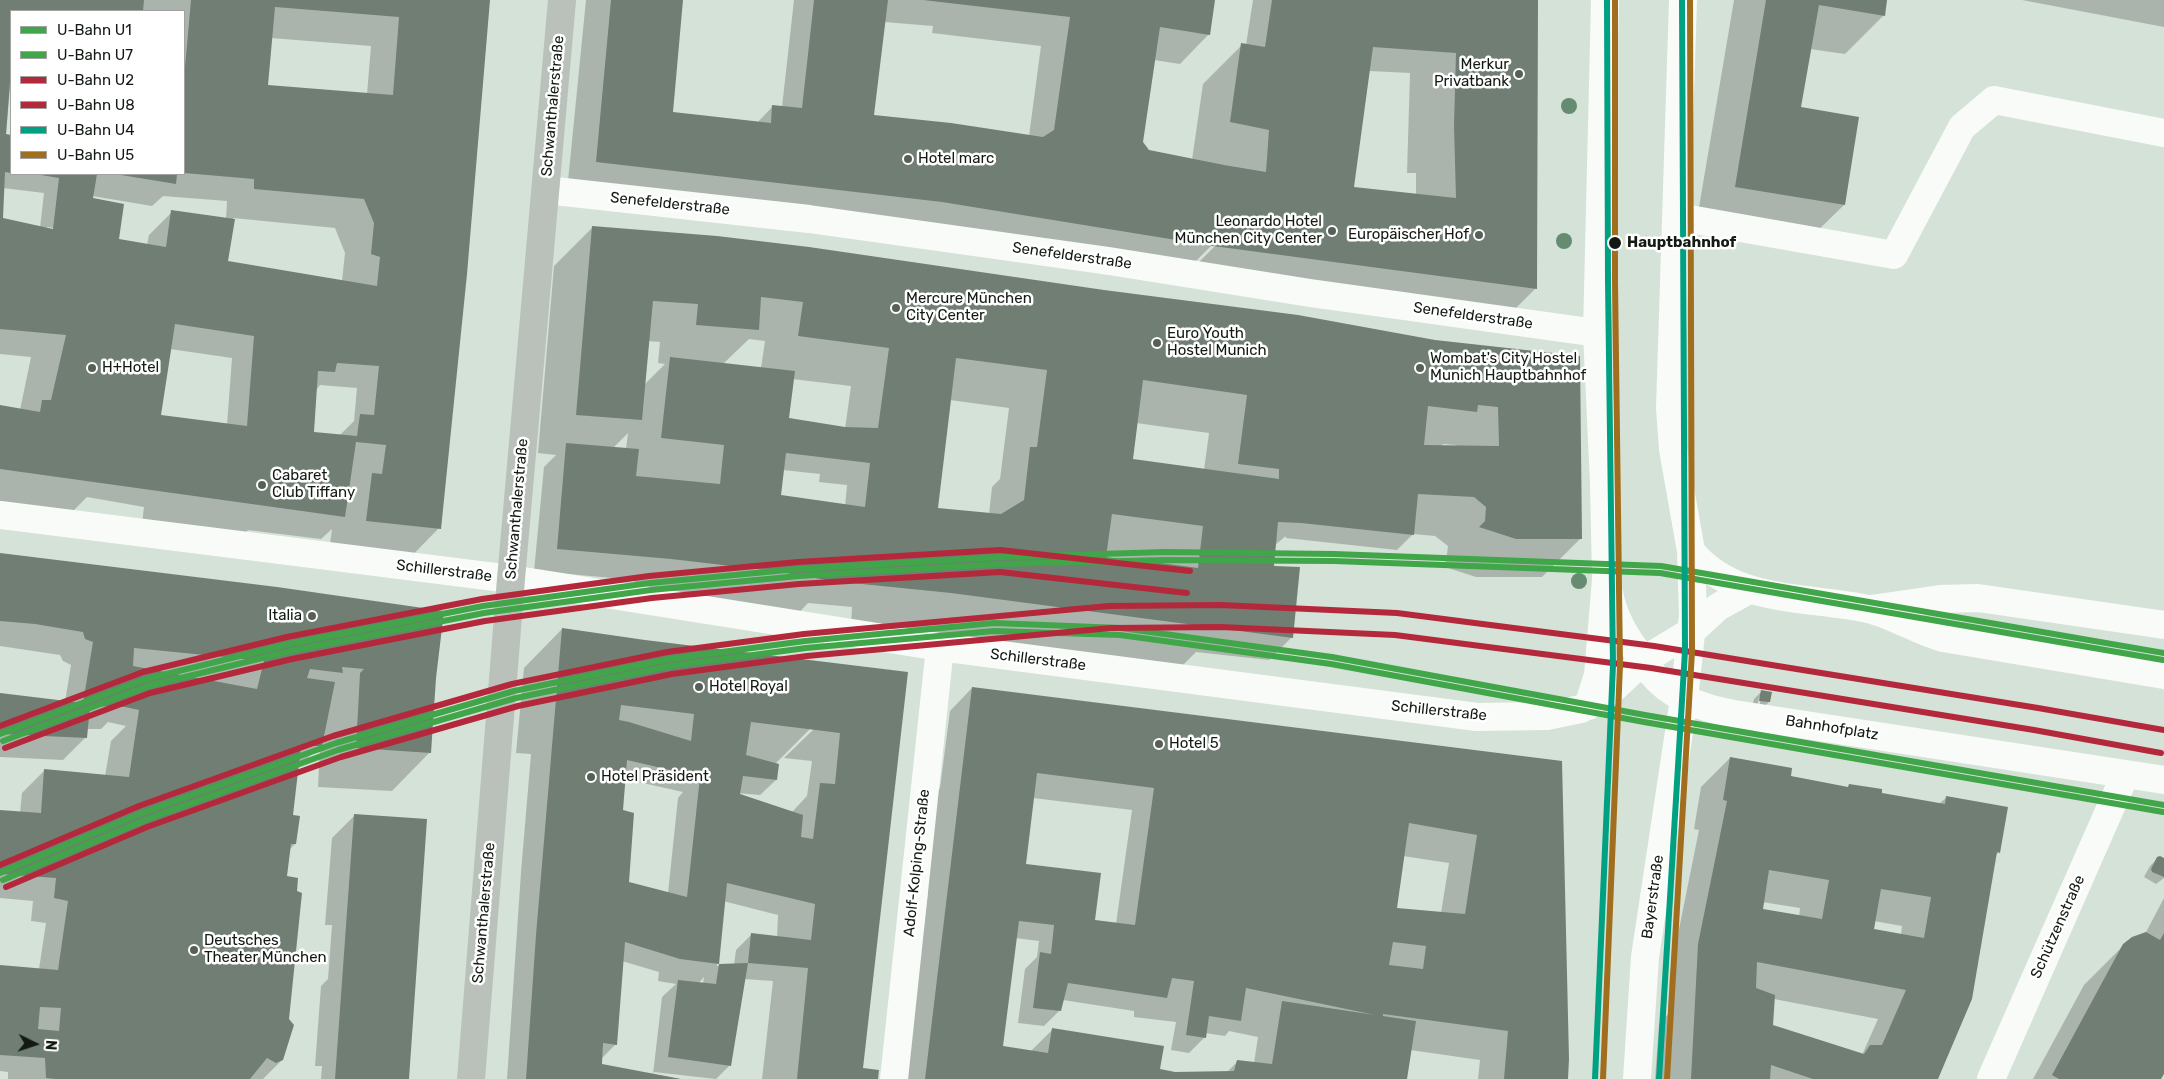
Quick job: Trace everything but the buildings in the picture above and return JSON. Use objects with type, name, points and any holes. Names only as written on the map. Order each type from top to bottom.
[{"type":"main road","name":"Schwanthalerstraße","points":[[471,1079],[511,579],[562,0]]},
{"type":"street","points":[[1588,706],[1598,675],[1606,580],[1604,483],[1597,333],[1605,0]]},
{"type":"street","name":"Bayerstraße","points":[[1637,1079],[1649,923],[1684,699],[1692,631],[1693,580],[1691,551],[1670,427],[1671,340],[1678,217],[1683,0]]},
{"type":"street","points":[[1678,217],[1894,255],[1962,128],[1994,100],[2164,133]]},
{"type":"street","name":"Senefelderstraße","points":[[546,190],[809,219],[1109,260],[1310,293],[1597,333]]},
{"type":"street","name":"Schillerstraße","points":[[0,515],[511,579],[940,647],[1477,717],[1553,715],[1571,712],[1588,706],[1615,687],[1644,660]]},
{"type":"street","points":[[1691,551],[1715,575],[1749,590],[1870,610],[1924,633],[1943,638],[2164,675]]},
{"type":"street","points":[[1606,580],[1611,606],[1618,622],[1630,643],[1644,660],[1692,631],[1718,607],[1749,590]]},
{"type":"street","points":[[1870,610],[1940,599],[1978,598],[2164,625]]},
{"type":"street","name":"Adolf-Kolping-Straße","points":[[894,1079],[940,647]]},
{"type":"street","name":"Bahnhofplatz","points":[[1644,660],[1658,679],[1684,699],[1696,705],[1734,714],[2164,780]]},
{"type":"street","name":"Schützenstraße","points":[[1995,1078],[2125,775]]},
{"type":"metro line","name":"U4","points":[[1595,1079],[1613,665],[1608,281],[1607,0]]},
{"type":"metro line","name":"U5","points":[[1603,1079],[1620,665],[1615,281],[1615,0]]},
{"type":"metro line","name":"U4","points":[[1659,1079],[1685,651],[1682,0]]},
{"type":"metro line","name":"U5","points":[[1667,1079],[1692,651],[1690,0]]},
{"type":"metro line","name":"U2","points":[[0,726],[143,672],[287,637],[482,599],[649,576],[798,562],[1000,550],[1190,571]]},
{"type":"metro line","name":"U1","points":[[0,734],[146,679],[289,644],[483,606],[650,583],[798,569],[1000,557],[1165,552],[1334,554],[1661,566],[2164,653]]},
{"type":"metro line","name":"U7","points":[[3,741],[148,686],[291,651],[484,613],[651,590],[799,576],[1000,564],[1165,560],[1334,561],[1660,573],[2163,660]]},
{"type":"metro line","name":"U8","points":[[5,748],[150,693],[292,659],[485,621],[652,598],[799,584],[1000,572],[1187,593]]},
{"type":"metro line","name":"U2","points":[[0,865],[139,806],[333,736],[512,684],[667,652],[804,634],[1109,606],[1220,605],[1397,613],[1654,646],[2164,730]]},
{"type":"metro line","name":"U1","points":[[0,873],[142,813],[336,743],[514,691],[669,659],[805,641],[994,623],[1121,628],[1332,657],[1645,715],[2164,805]]},
{"type":"metro line","name":"U8","points":[[6,887],[147,827],[341,757],[518,706],[672,674],[807,656],[1111,628],[1220,627],[1395,635],[1651,668],[2034,730],[2161,753]]},
{"type":"metro line","name":"U7","points":[[3,880],[145,820],[338,750],[516,698],[670,666],[806,648],[994,631],[1120,635],[1331,664],[1644,722],[2163,812]]},
{"type":"place","name":"Merkur Privatbank","points":[[1519,74]]},
{"type":"place","name":"Hotel marc","points":[[908,159]]},
{"type":"place","name":"Leonardo Hotel München City Center","points":[[1332,231]]},
{"type":"place","name":"Europäischer Hof","points":[[1479,235]]},
{"type":"place","name":"Hauptbahnhof","points":[[1615,243]]},
{"type":"place","name":"Mercure München City Center","points":[[896,308]]},
{"type":"place","name":"Euro Youth Hostel Munich","points":[[1157,343]]},
{"type":"place","name":"H+Hotel","points":[[92,368]]},
{"type":"place","name":"Wombat's City Hostel Munich Hauptbahnhof","points":[[1420,368]]},
{"type":"place","name":"Cabaret Club Tiffany","points":[[262,485]]},
{"type":"place","name":"Italia","points":[[312,616]]},
{"type":"place","name":"Hotel Royal","points":[[699,687]]},
{"type":"place","name":"Hotel 5","points":[[1159,744]]},
{"type":"place","name":"Hotel Präsident","points":[[591,777]]},
{"type":"place","name":"Deutsches Theater München","points":[[194,950]]}]
